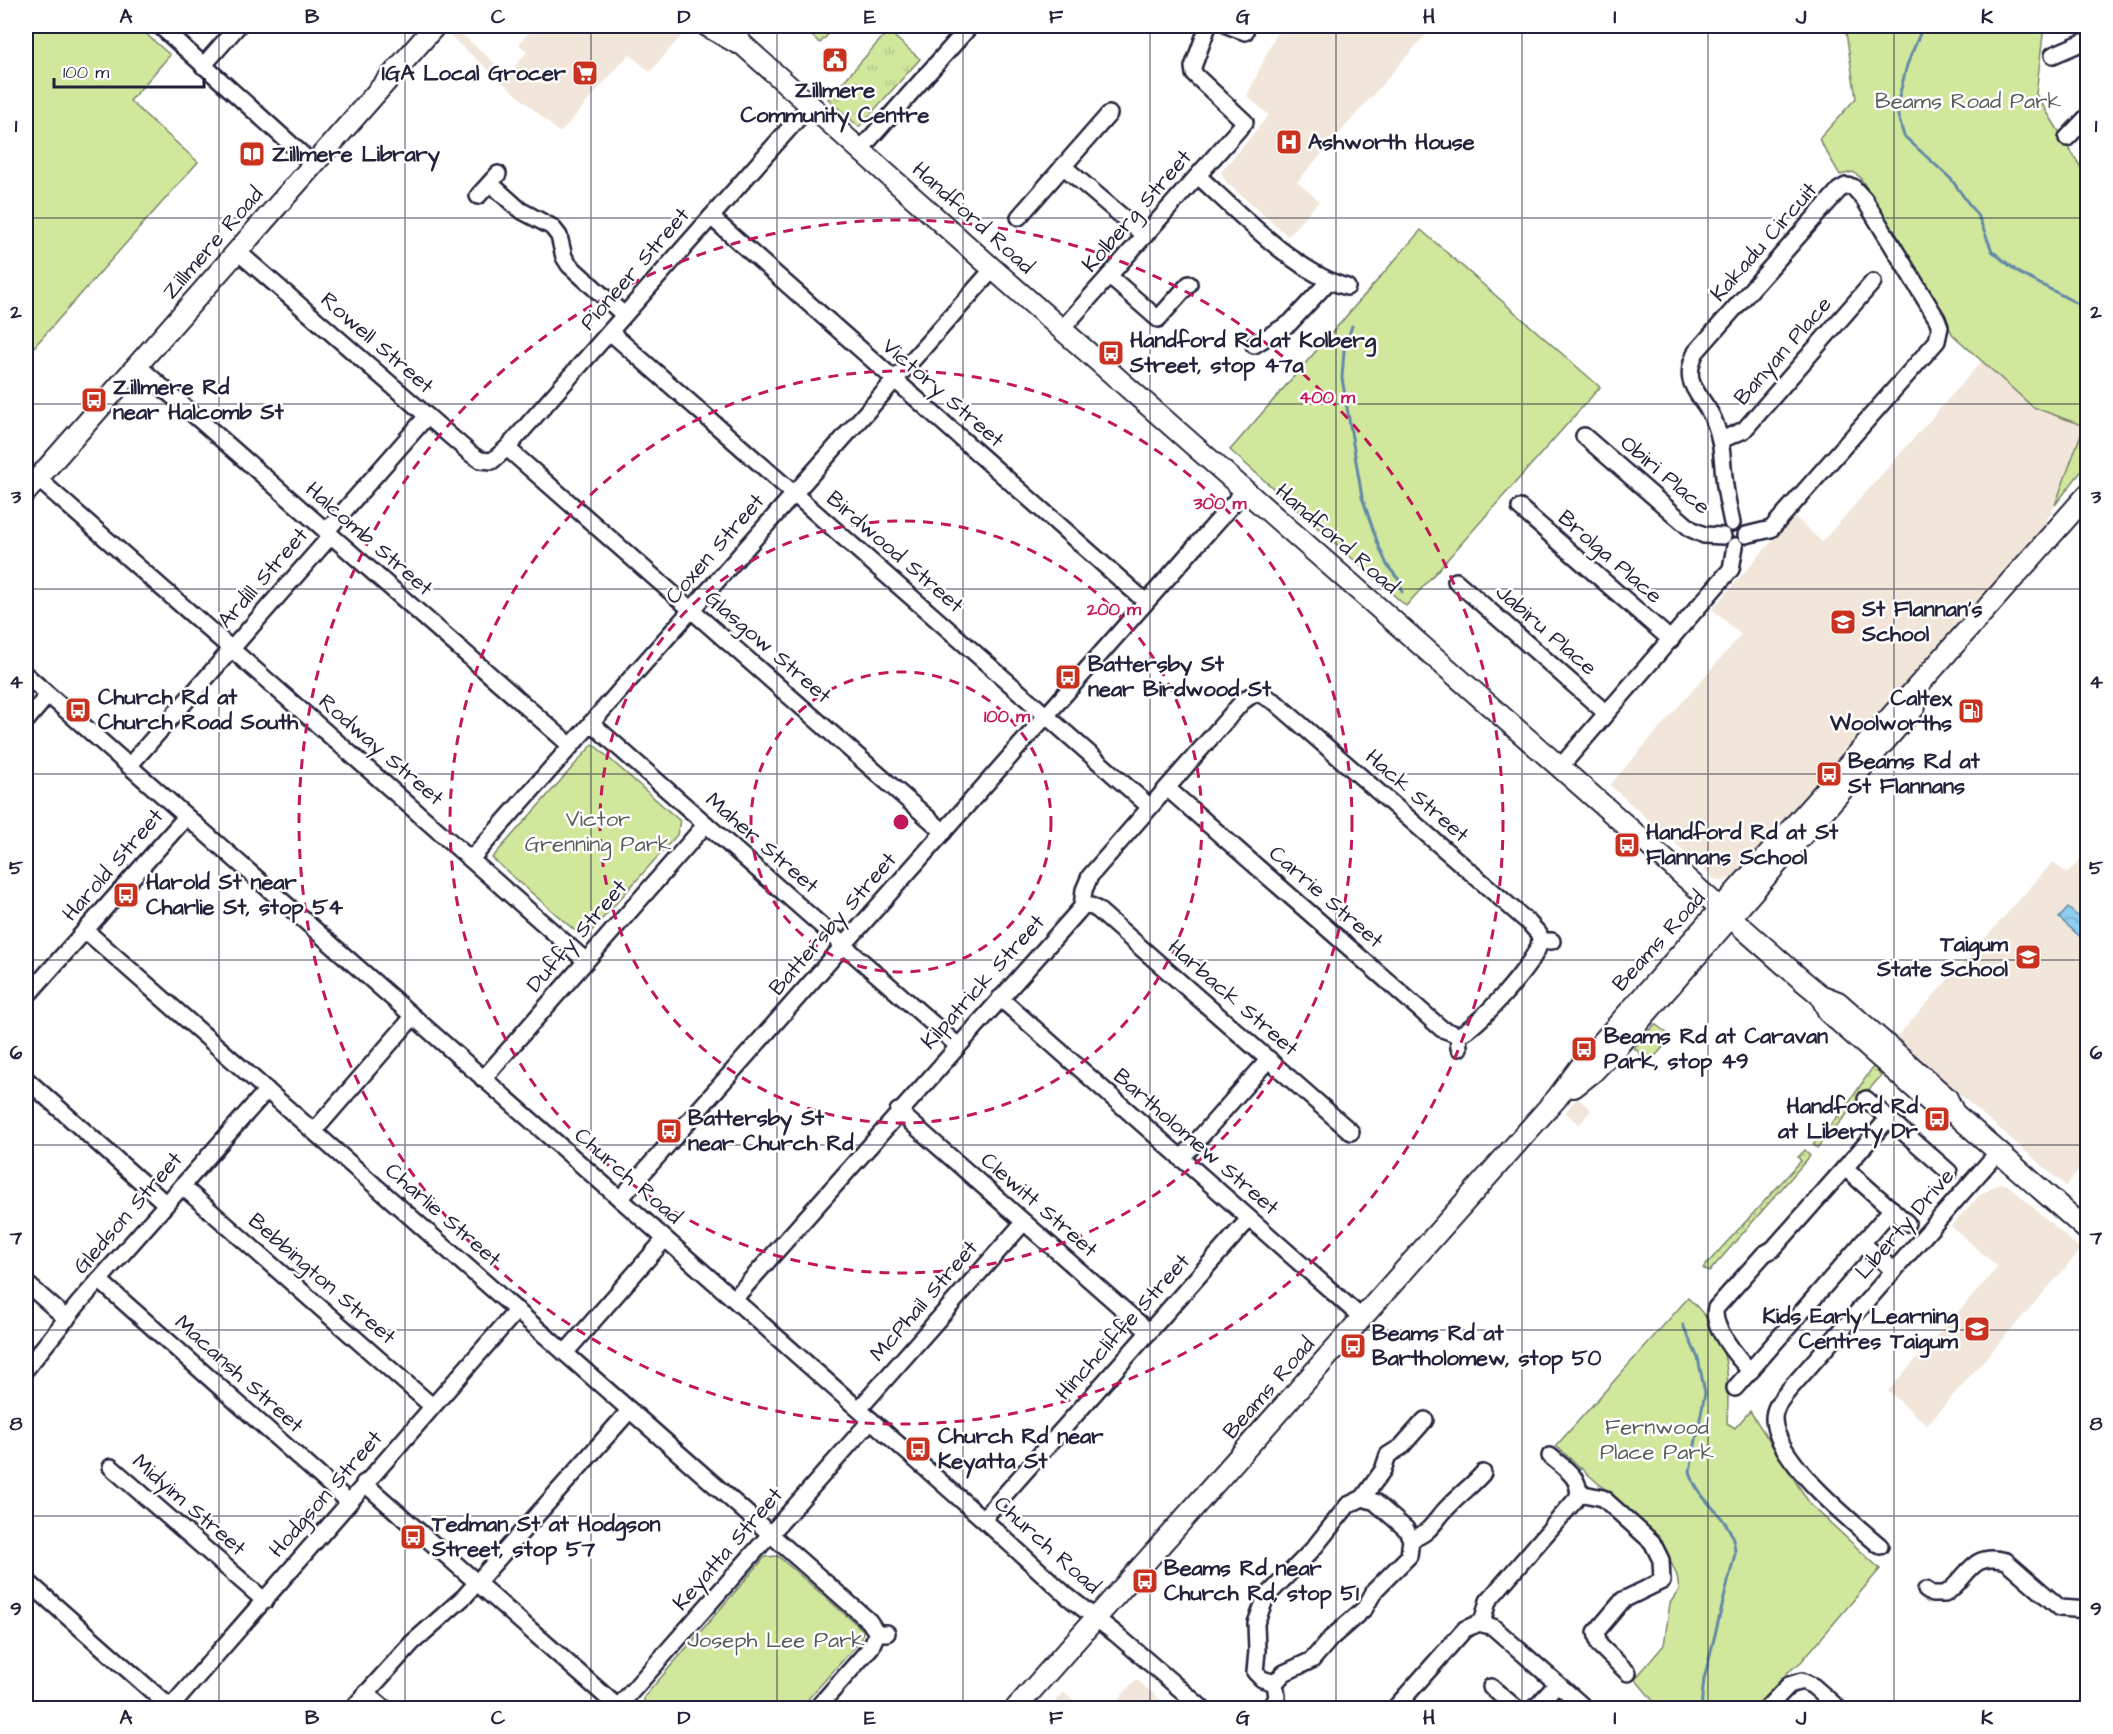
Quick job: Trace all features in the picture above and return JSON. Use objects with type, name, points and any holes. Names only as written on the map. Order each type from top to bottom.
[{"type":"main road","name":"Zillmere Road","points":[[32,485],[435,26]]},
{"type":"main road","name":"Handford Road","points":[[707,26],[722,37],[742,45]]},
{"type":"main road","name":"Handford Road","points":[[728,26],[742,45],[993,269],[1726,913],[1820,995],[1839,1002],[1895,1051],[1947,1098],[1954,1113],[2088,1231]]},
{"type":"main road","name":"Beams Road","points":[[1726,913],[2088,494]]},
{"type":"main road","name":"Beams Road","points":[[1017,1708],[1557,1098],[1574,1074],[1726,913],[1939,680],[2088,502]]},
{"type":"street","points":[[160,26],[314,165]]},
{"type":"street","points":[[203,66],[238,26]]},
{"type":"street","points":[[860,150],[970,26]]},
{"type":"street","name":"Kolberg Street","points":[[1062,329],[1245,122],[1194,74],[1193,67],[1208,26]]},
{"type":"street","points":[[1228,26],[1245,32]]},
{"type":"street","points":[[2053,55],[2088,40]]},
{"type":"street","name":"Pioneer Street","points":[[492,461],[507,448],[810,105]]},
{"type":"street","points":[[1018,216],[1109,114]]},
{"type":"street","points":[[2067,138],[2088,116]]},
{"type":"street","points":[[1063,166],[1145,236]]},
{"type":"street","points":[[1198,176],[1293,258],[1328,282],[1347,288]]},
{"type":"street","points":[[478,196],[494,178],[520,210],[552,227],[559,236],[564,257],[569,266],[624,315]]},
{"type":"street","name":"Kakadu Circuit","points":[[1561,766],[1731,569],[1721,440],[1714,420],[1691,385],[1689,375],[1696,352],[1839,190],[1846,186],[1853,187],[1864,199],[1937,319],[1940,327],[1938,340],[1771,529],[1746,535],[1742,525],[1730,535]]},
{"type":"street","name":"Victory Street","points":[[711,217],[1146,602]]},
{"type":"street","name":"Rowell Street","points":[[237,251],[476,458],[492,461]]},
{"type":"street","name":"Coxen Street","points":[[471,859],[993,269]]},
{"type":"street","points":[[1109,276],[1158,319],[1189,284]]},
{"type":"street","points":[[1251,348],[1290,323],[1328,282]]},
{"type":"street","name":"Banyan Place","points":[[1721,440],[1744,430],[1873,282]]},
{"type":"street","name":"Birdwood Street","points":[[610,332],[1150,807]]},
{"type":"street","name":"Halcomb Street","points":[[137,365],[571,746]]},
{"type":"street","name":"Ardill Street","points":[[129,766],[327,539],[330,527],[427,416]]},
{"type":"street","name":"Obiri Place","points":[[1584,435],[1691,529],[1704,535],[1730,535]]},
{"type":"street","name":"Glasgow Street","points":[[507,448],[944,832]]},
{"type":"street","name":"Rodway Street","points":[[32,485],[231,649],[585,961]]},
{"type":"street","name":"Battersby Street","points":[[620,1199],[1245,490]]},
{"type":"street","name":"Brolga Place","points":[[1520,508],[1671,640]]},
{"type":"street","name":"Jabiru Place","points":[[1456,581],[1606,713]]},
{"type":"street","name":"Church Road","points":[[26,675],[859,1409],[1067,1596],[1202,1708]]},
{"type":"street","name":"Kilpatrick Street","points":[[734,1299],[898,1111],[1082,907],[1084,890],[1090,876],[1242,702],[1256,692]]},
{"type":"street","name":"Hack Street","points":[[1256,692],[1275,702],[1529,923],[1546,941]]},
{"type":"street","points":[[26,721],[48,695]]},
{"type":"street","name":"Maher Street","points":[[591,723],[957,1045]]},
{"type":"street","name":"Carrie Street","points":[[1167,788],[1458,1041],[1533,959],[1546,941]]},
{"type":"street","name":"Harold Street","points":[[26,997],[186,817]]},
{"type":"street","name":"Duffy Street","points":[[483,1079],[706,824]]},
{"type":"street","name":"Harback Street","points":[[1082,907],[1095,908],[1351,1132]]},
{"type":"street","name":"Charlie Street","points":[[86,930],[882,1633],[817,1708]]},
{"type":"street","name":"Bartholomew Street","points":[[1000,998],[1362,1318]]},
{"type":"street","points":[[314,1131],[413,1017]]},
{"type":"street","points":[[1181,1159],[1269,1059]]},
{"type":"street","points":[[26,1079],[166,1204]]},
{"type":"street","name":"Gledson Street","points":[[26,1369],[99,1280],[267,1090]]},
{"type":"street","points":[[1866,1099],[1949,1172]]},
{"type":"street","name":"Clewitt Street","points":[[898,1111],[1149,1332]]},
{"type":"street","points":[[1750,1371],[1733,1351],[1715,1319],[1716,1308],[1888,1119]]},
{"type":"street","name":"Liberty Drive","points":[[1880,1546],[1808,1480],[1777,1434],[1774,1417],[1778,1403],[1998,1152]]},
{"type":"street","points":[[1845,1168],[1907,1223]]},
{"type":"street","name":"Bebbington Street","points":[[182,1186],[432,1406]]},
{"type":"street","points":[[1735,1388],[1892,1209]]},
{"type":"street","name":"Hinchcliffe Street","points":[[983,1519],[1249,1219]]},
{"type":"street","name":"McPhail Street","points":[[859,1409],[1024,1222]]},
{"type":"street","points":[[565,1353],[665,1239]]},
{"type":"street","points":[[1862,1243],[1894,1271]]},
{"type":"street","name":"Macansh Street","points":[[99,1280],[348,1501]]},
{"type":"street","points":[[26,1283],[67,1319]]},
{"type":"street","name":"Hodgson Street","points":[[171,1708],[265,1601],[348,1501],[517,1310]]},
{"type":"street","points":[[353,1708],[412,1643],[477,1583],[630,1410]]},
{"type":"street","name":"Keyatta Street","points":[[618,1708],[871,1420]]},
{"type":"street","points":[[1275,1683],[1262,1679],[1255,1672],[1256,1623],[1259,1610],[1266,1597],[1286,1574],[1313,1549],[1348,1505],[1363,1498],[1383,1470],[1388,1455],[1401,1447],[1425,1420]]},
{"type":"street","points":[[1482,1623],[1488,1601],[1574,1503],[1579,1493],[1574,1478],[1550,1456]]},
{"type":"street","name":"Midyim Street","points":[[111,1467],[265,1601]]},
{"type":"street","points":[[1411,1539],[1428,1532],[1447,1507],[1468,1491],[1483,1473]]},
{"type":"street","points":[[364,1483],[618,1708]]},
{"type":"street","points":[[1579,1493],[1603,1498],[1652,1542],[1661,1560],[1662,1581],[1623,1600],[1596,1632],[1599,1645],[1628,1673]]},
{"type":"street","points":[[1275,1683],[1284,1673],[1312,1660],[1331,1638],[1365,1608],[1375,1590],[1409,1556],[1411,1539],[1406,1529],[1383,1509],[1363,1498]]},
{"type":"street","points":[[1926,1590],[1932,1594],[1945,1594],[1974,1564],[1981,1560],[1996,1558],[2006,1560],[2060,1608],[2088,1610]]},
{"type":"street","points":[[26,1580],[171,1708]]},
{"type":"street","points":[[1395,1708],[1465,1629],[1472,1624],[1482,1623],[1493,1627],[1585,1708]]},
{"type":"street","points":[[1767,1708],[1789,1685],[1798,1681],[1809,1684],[1838,1708]]},
{"type":"street","points":[[1271,1708],[1277,1696],[1275,1683]]},
{"type":"street","points":[[1535,1708],[1557,1684]]},
{"type":"street","points":[[1491,1687],[1516,1708]]},
{"type":"street","points":[[366,1693],[384,1708]]},
{"type":"shaded area","points":[[535,26],[689,27],[650,72],[629,54],[560,133],[450,36],[456,29],[499,67],[510,72],[527,52],[519,44]]},
{"type":"shaded area","name":"Ashworth House","points":[[1280,26],[1433,26],[1297,182],[1319,201],[1288,236],[1226,182],[1221,172],[1269,115],[1247,96]]},
{"type":"shaded area","name":"St Flannan's School","points":[[1982,361],[2033,407],[2084,426],[2055,505],[2042,528],[1734,876],[1723,881],[1714,879],[1610,785],[1741,635],[1712,609],[1794,516],[1822,542]]},
{"type":"shaded area","name":"Taigum State School","points":[[2087,851],[2087,1161],[2066,1186],[1895,1039],[2053,862],[2067,874]]},
{"type":"shaded area","points":[[1577,1098],[1591,1110],[1579,1125],[1565,1112]]},
{"type":"shaded area","name":"Kids Early Learning Centres Taigum","points":[[1999,1183],[2008,1185],[2081,1250],[1927,1425],[1888,1391],[1998,1267],[1951,1226],[1979,1196]]},
{"type":"shaded area","points":[[1136,1679],[1170,1708],[1111,1708]]},
{"type":"shaded area","points":[[1063,1692],[1082,1708],[1050,1708]]},
{"type":"green space","points":[[26,26],[137,26],[170,55],[130,101],[198,162],[26,356]]},
{"type":"green space","points":[[800,26],[836,26],[820,43]]},
{"type":"green space","name":"Beams Road Park","points":[[1845,26],[2044,26],[2036,94],[2088,179],[2087,464],[2055,505],[2084,426],[2033,407],[1953,335],[1860,177],[1853,172],[1840,175],[1819,139],[1856,98]]},
{"type":"green space","points":[[888,31],[920,59],[859,127],[828,99]]},
{"type":"green space","points":[[1421,230],[1600,387],[1406,606],[1230,450]]},
{"type":"green space","name":"Victor Grenning Park","points":[[593,744],[680,821],[677,835],[587,936],[581,936],[492,858]]},
{"type":"green space","points":[[1655,1024],[1672,1037],[1650,1062],[1634,1048]]},
{"type":"green space","points":[[1874,1065],[1881,1076],[1817,1148],[1813,1144],[1846,1107]]},
{"type":"green space","points":[[1805,1150],[1810,1156],[1709,1272],[1703,1268],[1801,1161],[1798,1157]]},
{"type":"green space","name":"Fernwood Place Park","points":[[1688,1298],[1712,1326],[1724,1355],[1728,1386],[1727,1423],[1735,1428],[1750,1411],[1810,1504],[1880,1569],[1801,1662],[1787,1673],[1760,1708],[1656,1708],[1655,1703],[1635,1679],[1664,1645],[1670,1603],[1679,1590],[1677,1576],[1660,1538],[1556,1446]]},
{"type":"green space","name":"Joseph Lee Park","points":[[778,1556],[863,1630],[862,1639],[800,1708],[644,1708],[644,1697],[765,1557]]},
{"type":"water","points":[[2068,908],[2087,924],[2085,941],[2059,918]]},
{"type":"waterway","points":[[1923,26],[1907,65],[1896,109],[1904,136],[1951,179],[1979,218],[1992,251],[2019,273],[2088,309]]},
{"type":"waterway","points":[[1352,326],[1344,351],[1342,378],[1362,497],[1378,544],[1387,565],[1399,580],[1402,592]]},
{"type":"waterway","points":[[1683,1325],[1698,1358],[1705,1393],[1690,1471],[1700,1494],[1729,1529],[1735,1554],[1704,1679],[1701,1708]]},
{"type":"place","name":"Zillmere Community Centre","points":[[835,60]]},
{"type":"place","name":"IGA Local Grocer","points":[[585,73]]},
{"type":"place","name":"Ashworth House","points":[[1289,142]]},
{"type":"place","name":"Zillmere Library","points":[[252,154]]},
{"type":"place","name":"Handford Rd at Kolberg Street, stop 47a","points":[[1111,353]]},
{"type":"place","name":"Zillmere Rd near Halcomb St","points":[[94,400]]},
{"type":"place","name":"St Flannan's School","points":[[1843,622]]},
{"type":"place","name":"Battersby St near Birdwood St","points":[[1068,677]]},
{"type":"place","name":"Church Rd at Church Road South","points":[[78,710]]},
{"type":"place","name":"Caltex Woolworths","points":[[1971,711]]},
{"type":"place","name":"Beams Rd at St Flannans","points":[[1829,774]]},
{"type":"place","name":"Handford Rd at St Flannans School","points":[[1627,845]]},
{"type":"place","name":"Harold St near Charlie St, stop 54","points":[[126,895]]},
{"type":"place","name":"Taigum State School","points":[[2028,957]]},
{"type":"place","name":"Beams Rd at Caravan Park, stop 49","points":[[1584,1049]]},
{"type":"place","name":"Handford Rd at Liberty Dr","points":[[1937,1119]]},
{"type":"place","name":"Battersby St near Church Rd","points":[[669,1131]]},
{"type":"place","name":"Kids Early Learning Centres Taigum","points":[[1977,1329]]},
{"type":"place","name":"Beams Rd at Bartholomew, stop 50","points":[[1353,1346]]},
{"type":"place","name":"Church Rd near Keyatta St","points":[[918,1449]]},
{"type":"place","name":"Tedman St at Hodgson Street, stop 57","points":[[413,1537]]},
{"type":"place","name":"Beams Rd near Church Rd, stop 51","points":[[1145,1581]]}]
